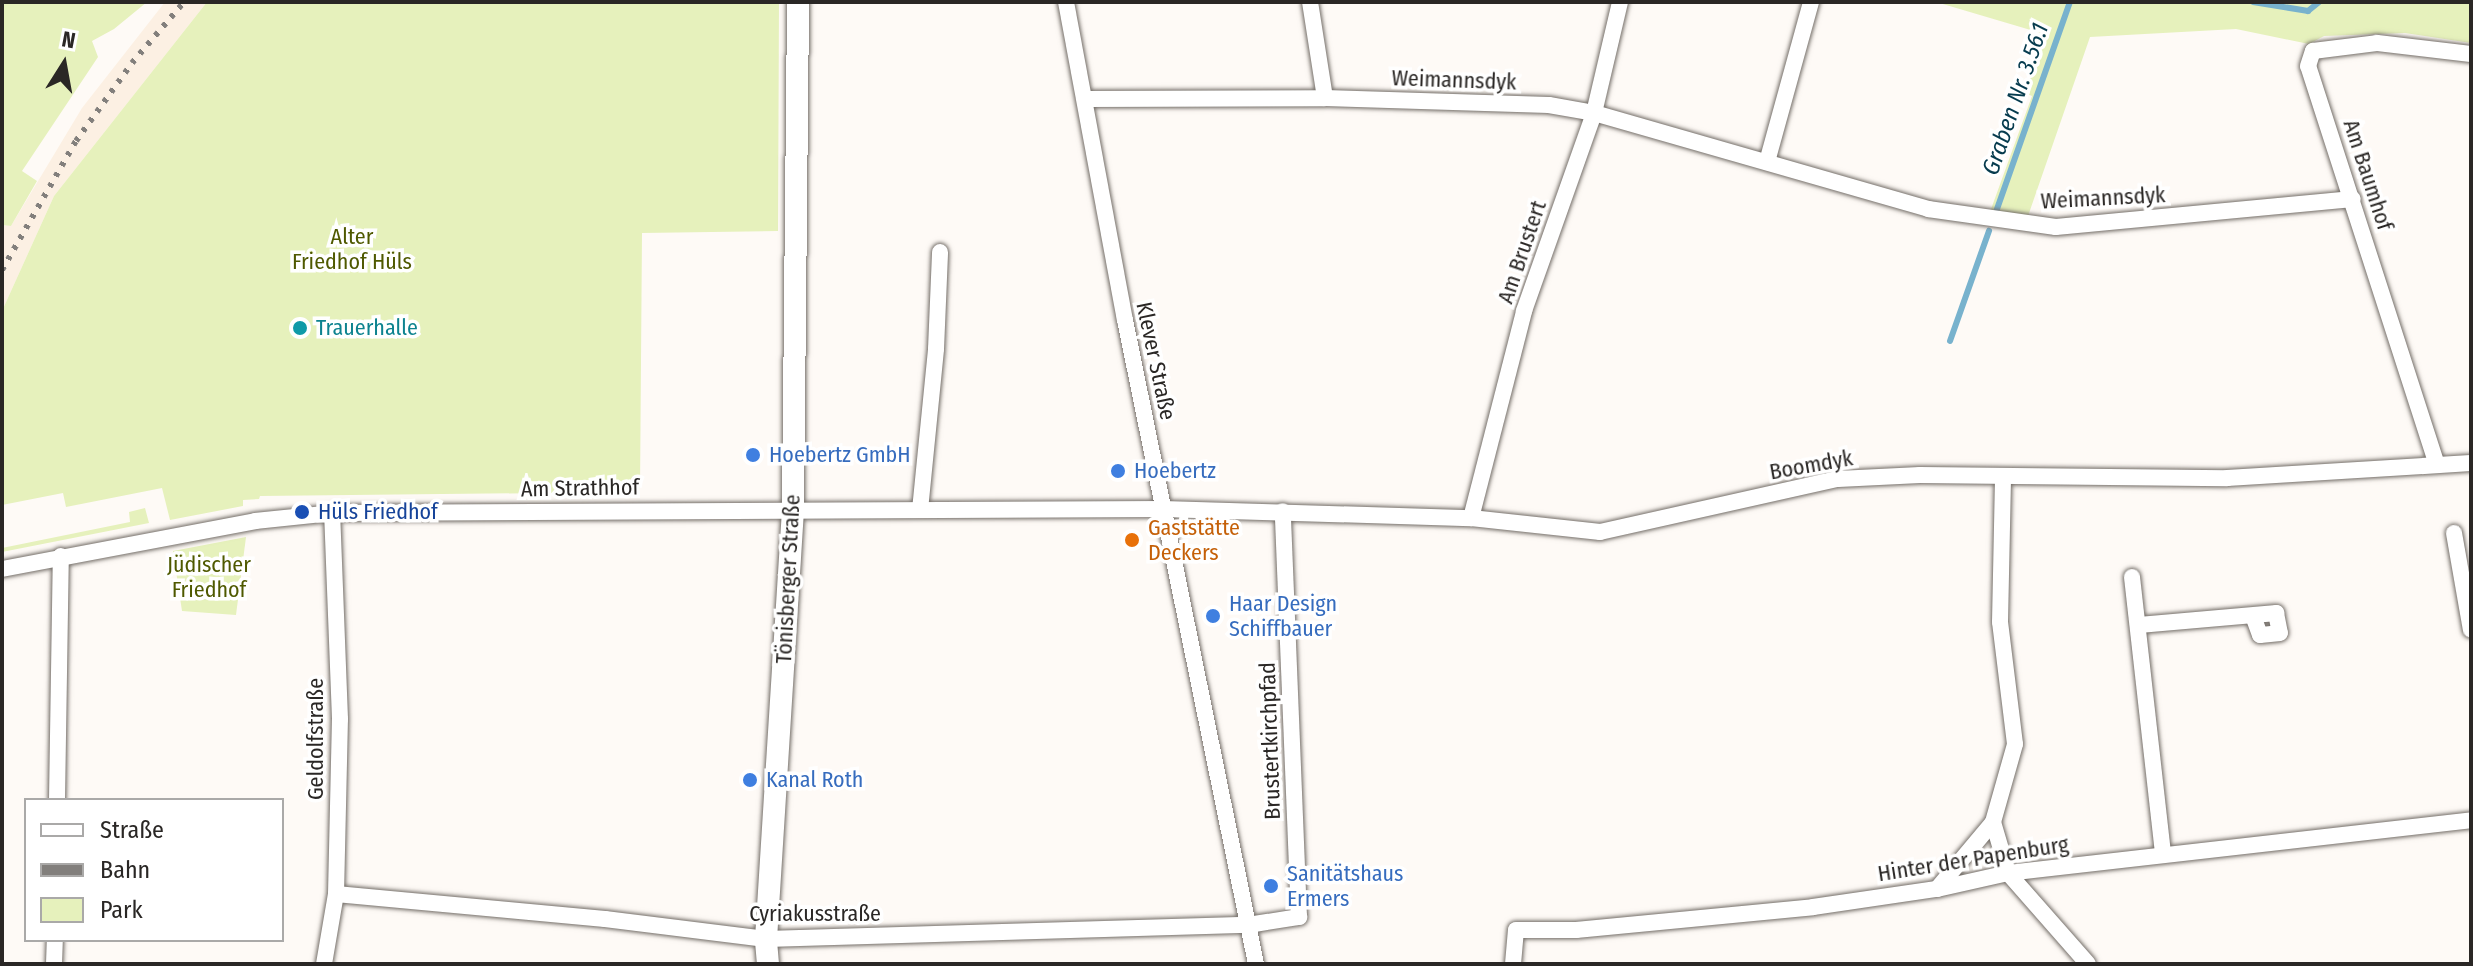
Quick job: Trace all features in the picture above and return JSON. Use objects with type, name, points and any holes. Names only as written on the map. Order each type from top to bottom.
[{"type":"street","name":"Tönisberger Straße","points":[[768,964],[766,939],[793,509],[798,2]]},
{"type":"street","name":"Klever Straße","points":[[1066,2],[1163,509],[1256,964]]},
{"type":"street","points":[[1310,2],[1325,98]]},
{"type":"street","name":"Am Brustert","points":[[1471,518],[1524,311],[1594,113],[1620,2]]},
{"type":"street","points":[[1767,162],[1811,2]]},
{"type":"street","name":"Am Baumhof","points":[[2437,465],[2308,66],[2313,51],[2377,43],[2471,54]]},
{"type":"street","name":"Weimannsdyk","points":[[1085,99],[1325,98],[1549,105],[1594,113],[1928,209],[2056,227],[2353,199]]},
{"type":"street","points":[[920,510],[936,349],[940,252]]},
{"type":"street","name":"Boomdyk","points":[[1163,509],[1471,518],[1600,532],[1838,479],[1920,475],[2227,478],[2471,463]]},
{"type":"street","points":[[1937,889],[1993,822],[2015,744],[2000,622],[2003,478]]},
{"type":"street","name":"Am Strathhof","points":[[2,569],[255,521],[332,513],[1163,509]]},
{"type":"street","name":"Brustertkirchpfad","points":[[1248,925],[1299,917],[1283,511]]},
{"type":"street","name":"Geldolfstraße","points":[[324,964],[336,894],[340,719],[332,513]]},
{"type":"street","points":[[2454,533],[2471,630]]},
{"type":"street","points":[[57,798],[61,556]]},
{"type":"street","points":[[2132,577],[2163,853]]},
{"type":"street","points":[[2139,625],[2253,616]]},
{"type":"street","name":"Hinter der Papenburg","points":[[1513,964],[1516,930],[1576,930],[1697,919],[1937,889],[2008,873],[2163,853],[2471,820]]},
{"type":"street","points":[[1993,822],[2008,873],[2088,964]]},
{"type":"street","name":"Cyriakusstraße","points":[[336,894],[605,919],[766,939],[1248,925]]},
{"type":"street","points":[[54,964],[55,942]]},
{"type":"shaded area","points":[[165,2],[207,2],[54,196],[2,311],[2,225],[11,226],[82,108]]},
{"type":"green space","points":[[2,2],[147,2],[114,29],[92,41],[98,57],[22,171],[37,181],[11,226],[2,225]]},
{"type":"green space","name":"Alter Friedhof Hüls","points":[[207,2],[779,2],[778,231],[642,233],[640,492],[260,496],[259,499],[243,500],[243,506],[170,520],[162,488],[66,507],[63,493],[2,505],[2,311],[54,196]]},
{"type":"green space","points":[[1936,2],[2471,2],[2471,43],[2405,33],[2324,36],[2309,44],[2236,29],[2090,37],[2028,216],[1990,212],[2032,96],[2025,93],[2044,34]]},
{"type":"green space","points":[[145,508],[149,523],[2,552],[2,548],[130,522],[129,512]]},
{"type":"green space","name":"Jüdischer Friedhof","points":[[246,537],[236,615],[182,611],[173,551]]},
{"type":"waterway","name":"Graben Nr. 3.56.1","points":[[1997,209],[2070,2]]},
{"type":"waterway","points":[[2253,2],[2308,11],[2319,2]]},
{"type":"waterway","name":"Graben Nr. 3.56.1","points":[[1950,341],[1989,231]]},
{"type":"railway","points":[[2,270],[76,141],[132,63],[184,2]]},
{"type":"place","name":"Trauerhalle","points":[[300,328]]},
{"type":"place","name":"Hoebertz GmbH","points":[[753,455]]},
{"type":"place","name":"Hoebertz","points":[[1118,471]]},
{"type":"place","name":"Hüls Friedhof","points":[[302,512]]},
{"type":"place","name":"Gaststätte Deckers","points":[[1132,540]]},
{"type":"place","name":"Haar Design Schiffbauer","points":[[1213,616]]},
{"type":"place","name":"Kanal Roth","points":[[750,780]]},
{"type":"place","name":"Sanitätshaus Ermers","points":[[1271,886]]}]
